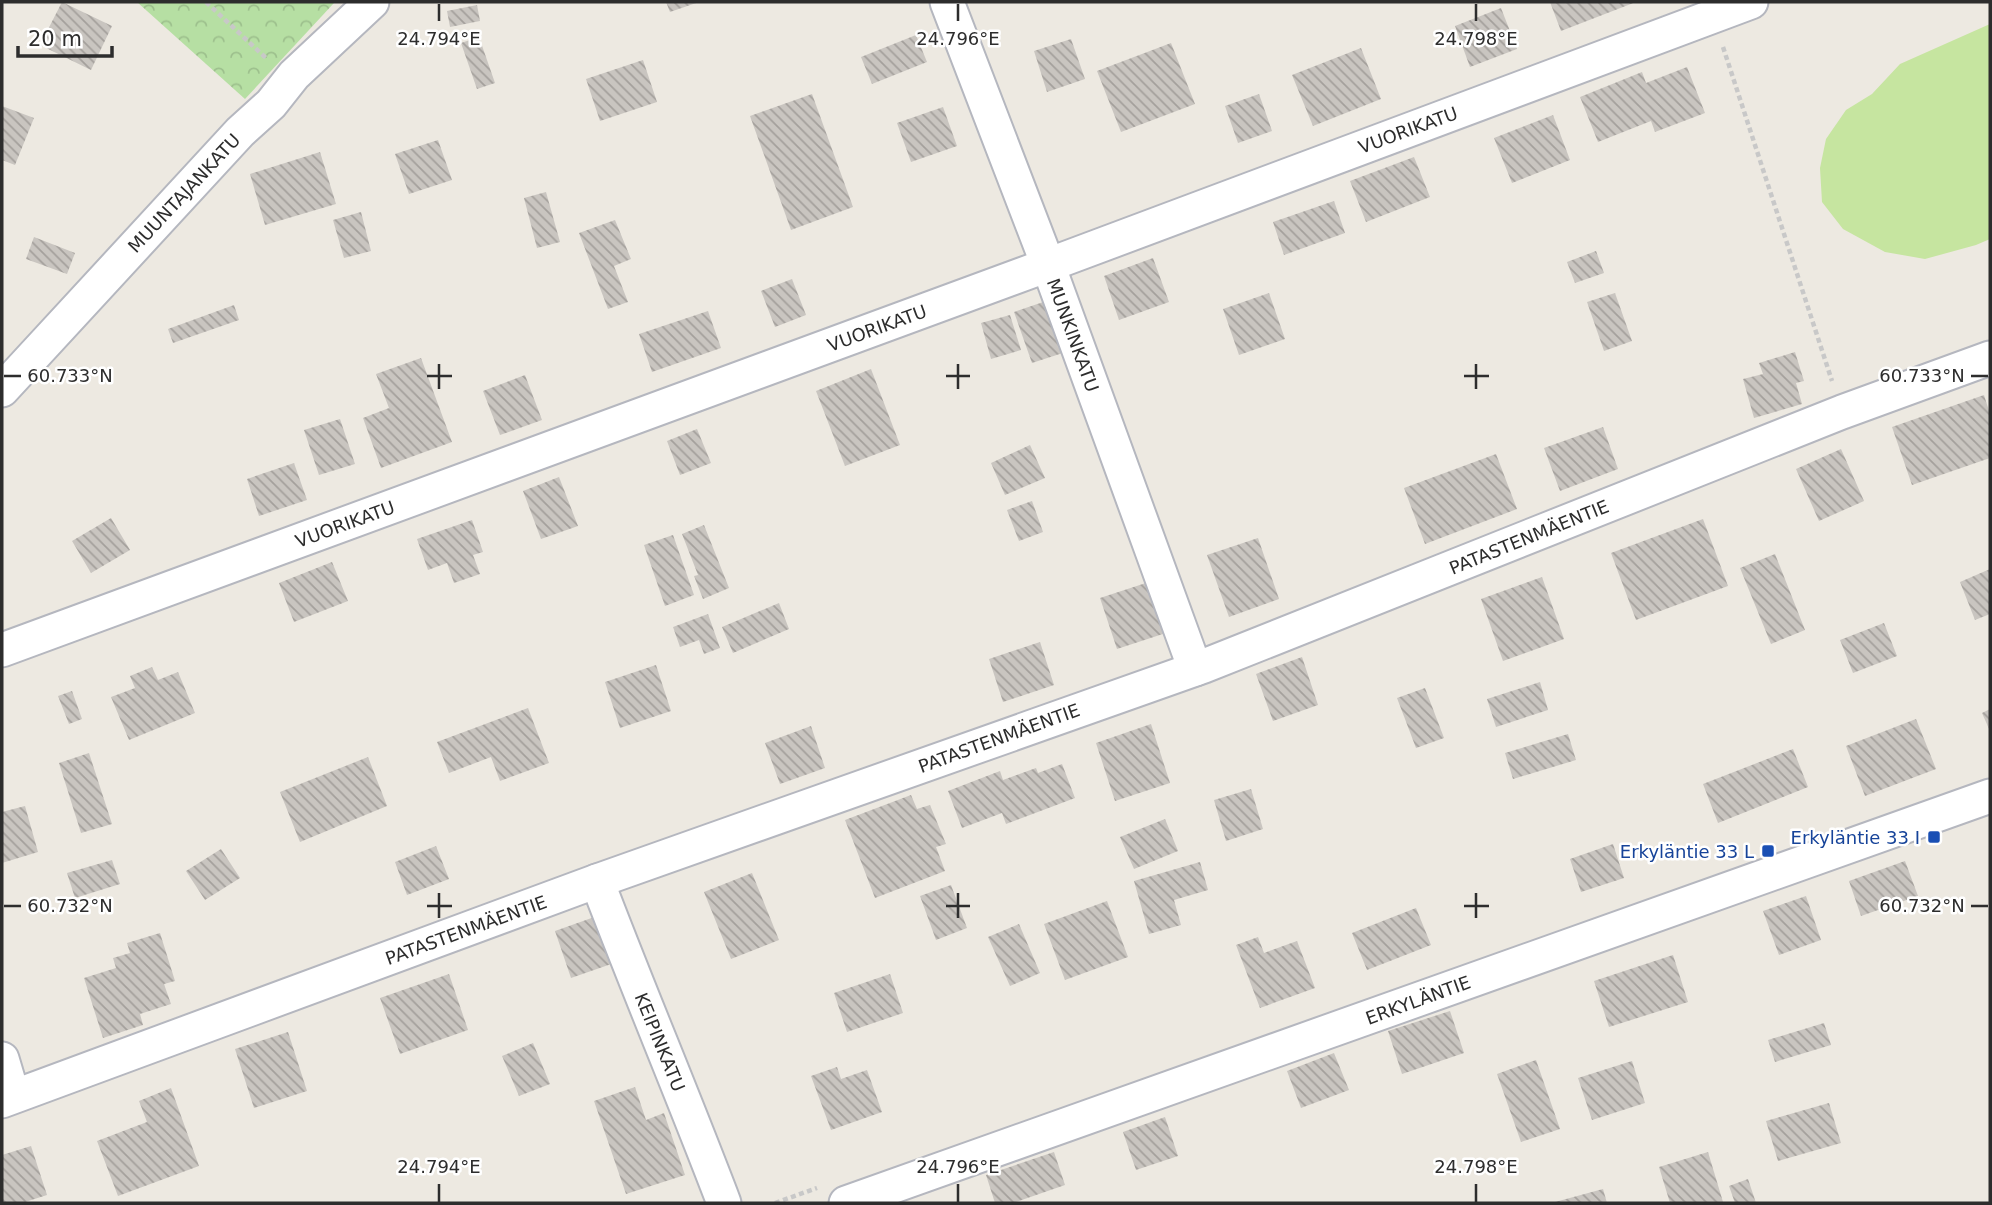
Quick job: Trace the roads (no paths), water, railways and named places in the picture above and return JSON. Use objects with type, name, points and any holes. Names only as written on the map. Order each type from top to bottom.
[{"type":"street","name":"MUUNTAJANKATU","points":[[2,390],[230,142],[372,2]]},
{"type":"street","name":"MUNKINKATU","points":[[947,2],[1048,265],[1195,669]]},
{"type":"street","name":"VUORIKATU","points":[[2,650],[1048,265],[1751,2]]},
{"type":"street","name":"PATASTENMÄENTIE","points":[[7,1099],[597,881],[1195,669],[1842,412],[1990,358]]},
{"type":"street","name":"ERKYLÄNTIE","points":[[846,1203],[1990,796]]},
{"type":"street","name":"KEIPINKATU","points":[[597,881],[724,1203]]},
{"type":"street","points":[[2,1059],[7,1099]]},
{"type":"place","name":"Erkyläntie 33 I","points":[[1934,837]]},
{"type":"place","name":"Erkyläntie 33 L","points":[[1768,851]]}]
